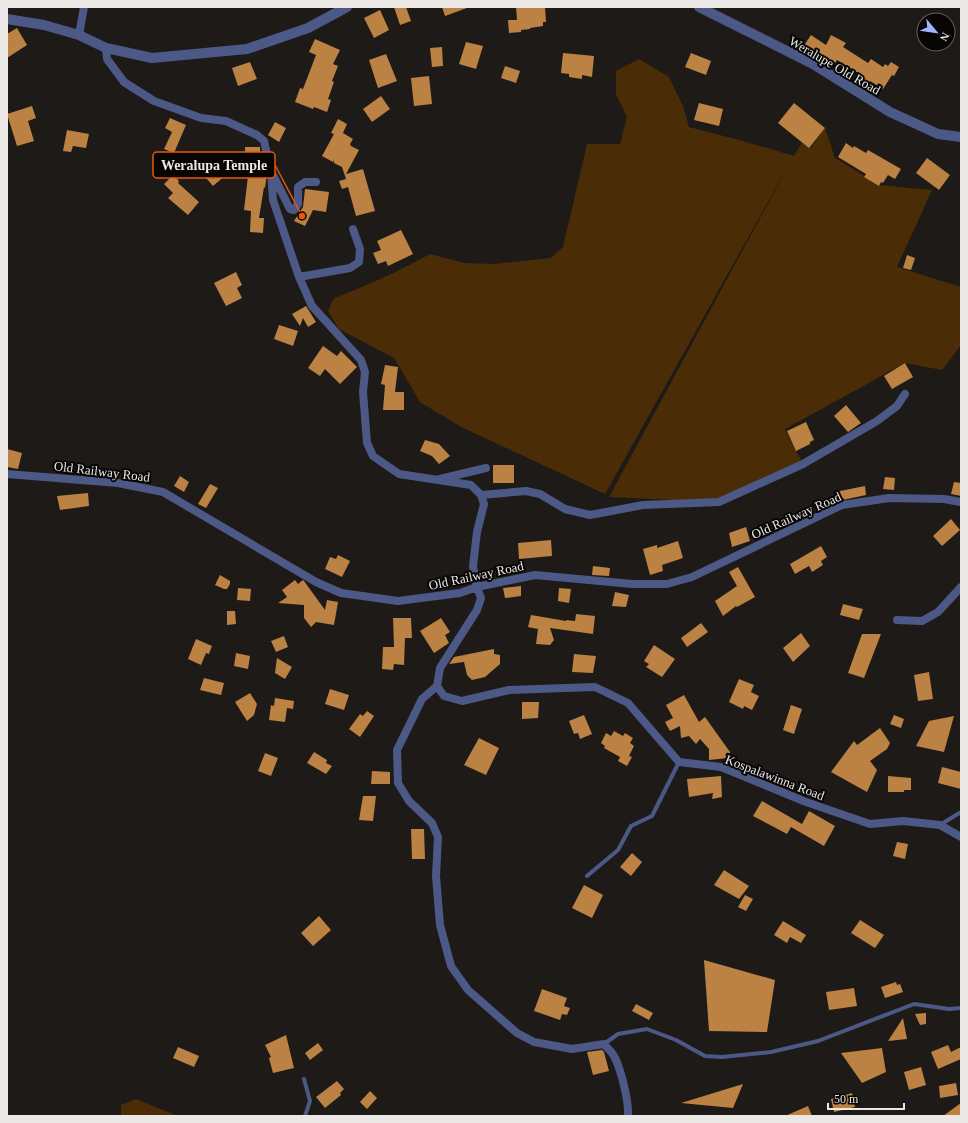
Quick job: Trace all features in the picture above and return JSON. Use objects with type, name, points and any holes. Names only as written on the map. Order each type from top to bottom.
[{"type":"street","points":[[79,35],[84,7]]},
{"type":"street","points":[[7,19],[44,24],[79,35],[106,48],[152,58],[247,49],[308,28],[347,7]]},
{"type":"street","name":"Weralupe Old Road","points":[[698,7],[813,64],[890,112],[938,134],[961,137]]},
{"type":"street","points":[[106,48],[107,59],[124,82],[154,101],[201,118],[226,121],[257,135],[264,141],[271,171],[273,200],[299,277],[312,306],[361,360],[366,372],[363,392],[367,443],[373,456],[399,474],[471,485],[481,495],[484,504],[477,532],[473,566],[477,587],[481,598],[477,610],[440,668],[437,686],[422,699],[397,750],[398,783],[409,801],[432,823],[438,837],[436,876],[440,924],[451,966],[468,990],[517,1033],[534,1042],[572,1049],[604,1044],[614,1056],[621,1072],[629,1109],[628,1116]]},
{"type":"street","points":[[271,171],[290,209],[294,210],[298,204],[298,187],[305,182],[316,182]]},
{"type":"street","points":[[299,277],[350,268],[359,262],[360,249],[353,229]]},
{"type":"street","points":[[481,495],[526,491],[540,494],[565,509],[590,515],[643,506],[719,502],[803,464],[877,421],[897,406],[905,394]]},
{"type":"street","points":[[435,480],[486,468]]},
{"type":"street","name":"Old Railway Road","points":[[7,474],[118,483],[163,492],[316,582],[341,593],[398,601],[460,593],[477,587],[535,575],[632,584],[666,584],[692,577],[842,505],[889,498],[944,499],[961,502]]},
{"type":"street","points":[[897,620],[922,621],[938,612],[961,587]]},
{"type":"street","points":[[437,686],[444,696],[462,701],[509,690],[595,687],[628,704],[679,762]]},
{"type":"street","name":"Kospalawinna Road","points":[[679,762],[721,767],[806,802],[870,824],[904,822],[940,825],[961,837]]},
{"type":"lane","points":[[587,876],[618,850],[631,826],[652,816],[679,762]]},
{"type":"lane","points":[[940,825],[961,812]]},
{"type":"lane","points":[[604,1044],[618,1034],[648,1029],[676,1040],[705,1056],[722,1057],[771,1052],[818,1041],[914,1004],[949,1010],[961,1008]]},
{"type":"lane","points":[[304,1079],[310,1101],[305,1116]]},
{"type":"shaded area","points":[[639,59],[669,77],[683,106],[689,127],[794,156],[802,142],[810,148],[825,128],[835,158],[879,185],[932,190],[897,267],[961,287],[961,345],[942,370],[905,363],[785,429],[803,464],[719,502],[609,497],[792,159],[605,494],[461,427],[420,402],[394,358],[339,329],[328,311],[334,298],[383,278],[430,254],[465,263],[493,264],[551,258],[563,247],[587,144],[620,144],[627,116],[616,95],[616,71]]},
{"type":"shaded area","points":[[136,1099],[178,1116],[121,1116],[121,1105]]},
{"type":"building","points":[[394,7],[406,7],[411,21],[400,25]]},
{"type":"building","points":[[442,7],[467,7],[467,8],[445,16]]},
{"type":"building","points":[[516,7],[545,7],[546,22],[543,22],[543,26],[521,30],[521,32],[509,33],[508,20],[517,20]]},
{"type":"building","points":[[380,10],[389,30],[374,38],[364,18]]},
{"type":"building","points":[[17,28],[27,45],[7,58],[7,34]]},
{"type":"building","points":[[811,35],[826,45],[831,35],[846,43],[843,47],[868,63],[871,59],[883,67],[885,64],[888,66],[891,62],[899,67],[894,76],[892,75],[883,89],[870,81],[865,89],[858,84],[860,81],[857,79],[860,74],[837,60],[835,63],[817,53],[814,57],[801,50]]},
{"type":"building","points":[[315,39],[340,50],[333,64],[338,66],[332,81],[334,82],[328,99],[331,100],[327,112],[314,107],[313,109],[295,102],[300,88],[303,89],[316,55],[309,52]]},
{"type":"building","points":[[466,42],[483,46],[476,69],[459,64]]},
{"type":"building","points":[[442,47],[443,66],[432,67],[430,48]]},
{"type":"building","points":[[563,53],[594,56],[592,77],[582,75],[582,79],[569,77],[569,74],[561,73]]},
{"type":"building","points":[[691,53],[711,61],[706,75],[685,67]]},
{"type":"building","points":[[386,54],[397,81],[378,88],[369,60]]},
{"type":"building","points":[[250,62],[257,79],[238,86],[232,68]]},
{"type":"building","points":[[505,66],[520,71],[516,83],[501,78]]},
{"type":"building","points":[[429,76],[432,104],[414,106],[411,78]]},
{"type":"building","points":[[381,96],[390,109],[372,122],[363,109]]},
{"type":"building","points":[[699,103],[723,109],[719,126],[694,120]]},
{"type":"building","points":[[794,103],[825,128],[809,148],[778,123]]},
{"type":"building","points":[[32,106],[36,118],[28,121],[34,141],[17,146],[7,114]]},
{"type":"building","points":[[170,118],[186,125],[174,153],[164,149],[172,132],[165,128]]},
{"type":"building","points":[[338,119],[347,124],[343,133],[353,139],[350,144],[351,146],[359,150],[346,174],[363,169],[375,211],[356,216],[348,187],[342,189],[339,181],[346,179],[342,167],[334,163],[333,159],[333,162],[322,156],[334,134],[331,133]]},
{"type":"building","points":[[275,122],[286,128],[279,142],[268,135]]},
{"type":"building","points":[[67,130],[89,134],[86,148],[73,146],[71,152],[63,151]]},
{"type":"building","points":[[846,143],[853,148],[854,146],[866,153],[868,150],[901,169],[895,179],[888,175],[879,186],[864,177],[866,174],[838,157]]},
{"type":"building","points":[[245,147],[260,147],[260,177],[266,178],[259,218],[264,218],[263,233],[250,232],[251,211],[244,210],[248,176],[246,176]]},
{"type":"building","points":[[208,154],[226,175],[213,186],[195,165]]},
{"type":"building","points":[[927,158],[950,175],[939,190],[916,173]]},
{"type":"building","points":[[173,175],[179,181],[178,183],[199,202],[188,215],[168,198],[173,193],[164,184]]},
{"type":"building","points":[[305,189],[329,192],[326,212],[313,210],[305,226],[294,221],[303,207]]},
{"type":"building","points":[[401,230],[413,254],[388,266],[386,261],[378,264],[373,253],[381,250],[377,241]]},
{"type":"building","points":[[907,255],[915,258],[911,270],[903,268]]},
{"type":"building","points":[[236,272],[242,285],[237,288],[242,298],[226,306],[214,283]]},
{"type":"building","points":[[306,306],[316,322],[308,327],[303,318],[300,326],[292,314]]},
{"type":"building","points":[[279,325],[298,331],[293,346],[274,339]]},
{"type":"building","points":[[323,346],[337,356],[341,351],[357,367],[340,384],[325,369],[320,376],[308,368]]},
{"type":"building","points":[[905,363],[913,377],[892,389],[884,376]]},
{"type":"building","points":[[385,365],[398,367],[395,392],[404,392],[404,410],[383,410],[385,385],[381,384]]},
{"type":"building","points":[[846,405],[861,423],[848,432],[834,416]]},
{"type":"building","points":[[806,422],[814,440],[810,442],[810,444],[796,451],[787,431]]},
{"type":"building","points":[[425,440],[439,444],[450,456],[439,464],[432,456],[420,451]]},
{"type":"building","points":[[7,449],[22,453],[18,469],[7,467]]},
{"type":"building","points":[[493,465],[514,465],[514,483],[493,483]]},
{"type":"building","points":[[180,476],[189,482],[184,492],[174,486]]},
{"type":"building","points":[[885,477],[895,478],[894,490],[883,489]]},
{"type":"building","points":[[954,482],[961,483],[961,496],[951,494]]},
{"type":"building","points":[[210,484],[218,488],[206,508],[198,504]]},
{"type":"building","points":[[865,486],[866,495],[838,501],[835,492]]},
{"type":"building","points":[[88,493],[89,506],[60,510],[57,496]]},
{"type":"building","points":[[951,519],[960,530],[942,546],[933,536]]},
{"type":"building","points":[[746,527],[750,541],[732,547],[729,533]]},
{"type":"building","points":[[551,540],[552,556],[519,559],[518,543]]},
{"type":"building","points":[[678,541],[683,558],[662,565],[663,571],[650,575],[643,549],[657,545],[657,548]]},
{"type":"building","points":[[821,546],[827,557],[821,561],[823,565],[812,572],[809,566],[795,574],[790,564]]},
{"type":"building","points":[[338,555],[350,561],[342,577],[325,569],[330,557],[336,559]]},
{"type":"building","points":[[593,566],[610,568],[609,576],[592,575]]},
{"type":"building","points":[[738,567],[755,597],[737,607],[736,606],[723,616],[715,601],[737,586],[729,572]]},
{"type":"building","points":[[220,575],[230,581],[227,589],[215,585]]},
{"type":"building","points":[[295,580],[298,584],[303,580],[304,581],[325,610],[327,600],[338,602],[334,625],[316,622],[311,627],[304,618],[304,605],[278,603],[287,597],[282,590]]},
{"type":"building","points":[[521,586],[521,596],[505,598],[503,588]]},
{"type":"building","points":[[238,588],[251,589],[250,601],[237,600]]},
{"type":"building","points":[[559,588],[571,589],[569,603],[558,601]]},
{"type":"building","points":[[615,592],[629,595],[626,607],[612,606]]},
{"type":"building","points":[[843,604],[863,609],[859,620],[840,615]]},
{"type":"building","points":[[227,611],[235,611],[236,624],[227,625]]},
{"type":"building","points":[[576,614],[595,616],[593,634],[550,628],[554,640],[550,645],[536,644],[538,629],[528,627],[531,615],[566,621],[575,621]]},
{"type":"building","points":[[393,618],[411,618],[412,638],[405,638],[404,665],[394,664],[393,670],[382,669],[383,647],[394,647]]},
{"type":"building","points":[[441,618],[450,632],[445,635],[449,643],[434,653],[420,631]]},
{"type":"building","points":[[701,623],[708,632],[687,647],[681,638]]},
{"type":"building","points":[[801,633],[810,646],[793,662],[783,648]]},
{"type":"building","points":[[862,634],[881,634],[864,678],[848,673]]},
{"type":"building","points":[[284,636],[288,647],[276,652],[271,641]]},
{"type":"building","points":[[196,639],[212,646],[209,654],[206,653],[201,665],[188,659]]},
{"type":"building","points":[[654,645],[675,659],[662,677],[646,667],[649,664],[644,661]]},
{"type":"building","points":[[494,649],[494,654],[500,655],[500,664],[485,677],[472,680],[467,675],[464,662],[449,664],[454,657]]},
{"type":"building","points":[[236,653],[250,656],[248,669],[234,666]]},
{"type":"building","points":[[574,654],[596,656],[593,673],[572,672]]},
{"type":"building","points":[[277,658],[292,667],[285,679],[275,673]]},
{"type":"building","points":[[929,672],[933,699],[918,701],[914,675]]},
{"type":"building","points":[[204,678],[224,683],[221,695],[200,690]]},
{"type":"building","points":[[739,679],[754,685],[751,692],[759,696],[752,710],[744,706],[743,709],[729,702]]},
{"type":"building","points":[[330,689],[349,695],[344,710],[325,704]]},
{"type":"building","points":[[250,693],[257,704],[254,715],[247,721],[235,702]]},
{"type":"building","points":[[684,695],[699,722],[705,717],[730,752],[728,758],[709,760],[709,749],[700,739],[696,744],[689,736],[681,738],[680,726],[670,731],[665,722],[673,718],[666,705]]},
{"type":"building","points":[[275,698],[294,701],[293,709],[287,708],[285,722],[269,720],[271,705],[274,706]]},
{"type":"building","points":[[522,702],[539,702],[538,718],[522,719]]},
{"type":"building","points":[[791,705],[802,709],[794,734],[783,730]]},
{"type":"building","points":[[367,711],[374,716],[360,737],[349,729],[360,714],[363,716]]},
{"type":"building","points":[[584,715],[592,734],[580,739],[578,733],[574,734],[569,721]]},
{"type":"building","points":[[894,715],[904,719],[901,728],[890,724]]},
{"type":"building","points":[[954,716],[944,752],[916,746],[929,721]]},
{"type":"building","points":[[880,728],[890,743],[887,749],[870,761],[877,770],[867,792],[831,772],[854,741],[857,745]]},
{"type":"building","points":[[614,731],[623,736],[625,733],[633,738],[630,743],[634,746],[629,756],[632,757],[627,766],[618,761],[620,757],[604,748],[605,746],[601,743],[606,733],[611,736]]},
{"type":"building","points":[[479,738],[499,748],[486,775],[464,765]]},
{"type":"building","points":[[314,752],[327,760],[326,763],[332,766],[326,774],[307,763]]},
{"type":"building","points":[[265,753],[278,758],[271,776],[258,771]]},
{"type":"building","points":[[942,767],[961,772],[961,789],[938,783]]},
{"type":"building","points":[[372,771],[390,772],[390,784],[371,784]]},
{"type":"building","points":[[721,776],[722,797],[712,799],[713,793],[689,797],[687,779]]},
{"type":"building","points":[[888,776],[911,778],[911,790],[904,790],[904,792],[888,792]]},
{"type":"building","points":[[363,796],[376,796],[373,821],[359,820]]},
{"type":"building","points":[[762,801],[802,824],[809,811],[835,826],[824,846],[791,827],[787,834],[753,816]]},
{"type":"building","points":[[411,829],[424,829],[425,859],[412,859]]},
{"type":"building","points":[[897,842],[908,844],[905,859],[893,856]]},
{"type":"building","points":[[632,853],[642,862],[631,876],[620,867]]},
{"type":"building","points":[[724,870],[749,886],[739,899],[714,885]]},
{"type":"building","points":[[584,885],[603,895],[592,918],[572,908]]},
{"type":"building","points":[[745,895],[753,899],[746,911],[738,907]]},
{"type":"building","points":[[319,916],[331,930],[313,946],[301,933]]},
{"type":"building","points":[[860,920],[884,935],[875,948],[851,933]]},
{"type":"building","points":[[783,921],[806,935],[801,943],[790,937],[787,943],[774,935]]},
{"type":"building","points":[[704,960],[775,980],[767,1032],[709,1031]]},
{"type":"building","points":[[896,982],[897,985],[900,984],[903,992],[885,998],[881,987]]},
{"type":"building","points":[[854,988],[857,1006],[829,1010],[826,992]]},
{"type":"building","points":[[542,989],[567,998],[564,1006],[570,1008],[567,1015],[562,1014],[560,1020],[534,1011]]},
{"type":"building","points":[[636,1004],[653,1013],[649,1020],[632,1011]]},
{"type":"building","points":[[926,1013],[926,1024],[920,1025],[915,1014]]},
{"type":"building","points":[[903,1018],[907,1039],[888,1041]]},
{"type":"building","points":[[286,1035],[294,1068],[273,1073],[269,1058],[271,1057],[265,1045]]},
{"type":"building","points":[[318,1043],[323,1050],[310,1060],[305,1053]]},
{"type":"building","points":[[948,1045],[951,1052],[961,1047],[961,1059],[938,1069],[931,1052]]},
{"type":"building","points":[[178,1047],[199,1056],[194,1067],[173,1058]]},
{"type":"building","points":[[882,1048],[886,1072],[862,1083],[841,1053]]},
{"type":"building","points":[[602,1050],[604,1052],[609,1071],[593,1075],[587,1052]]},
{"type":"building","points":[[921,1067],[926,1085],[909,1090],[904,1072]]},
{"type":"building","points":[[337,1081],[344,1089],[340,1093],[341,1095],[325,1108],[316,1097]]},
{"type":"building","points":[[956,1083],[958,1095],[940,1098],[939,1086]]},
{"type":"building","points":[[743,1084],[733,1108],[681,1103]]},
{"type":"building","points":[[370,1091],[377,1098],[367,1109],[360,1102]]},
{"type":"building","points":[[852,1093],[855,1107],[834,1112],[831,1099]]},
{"type":"building","points":[[961,1103],[961,1116],[943,1116],[954,1108]]},
{"type":"building","points":[[808,1106],[812,1116],[785,1116]]},
{"type":"place","name":"Weralupa Temple","points":[[302,216]]}]
